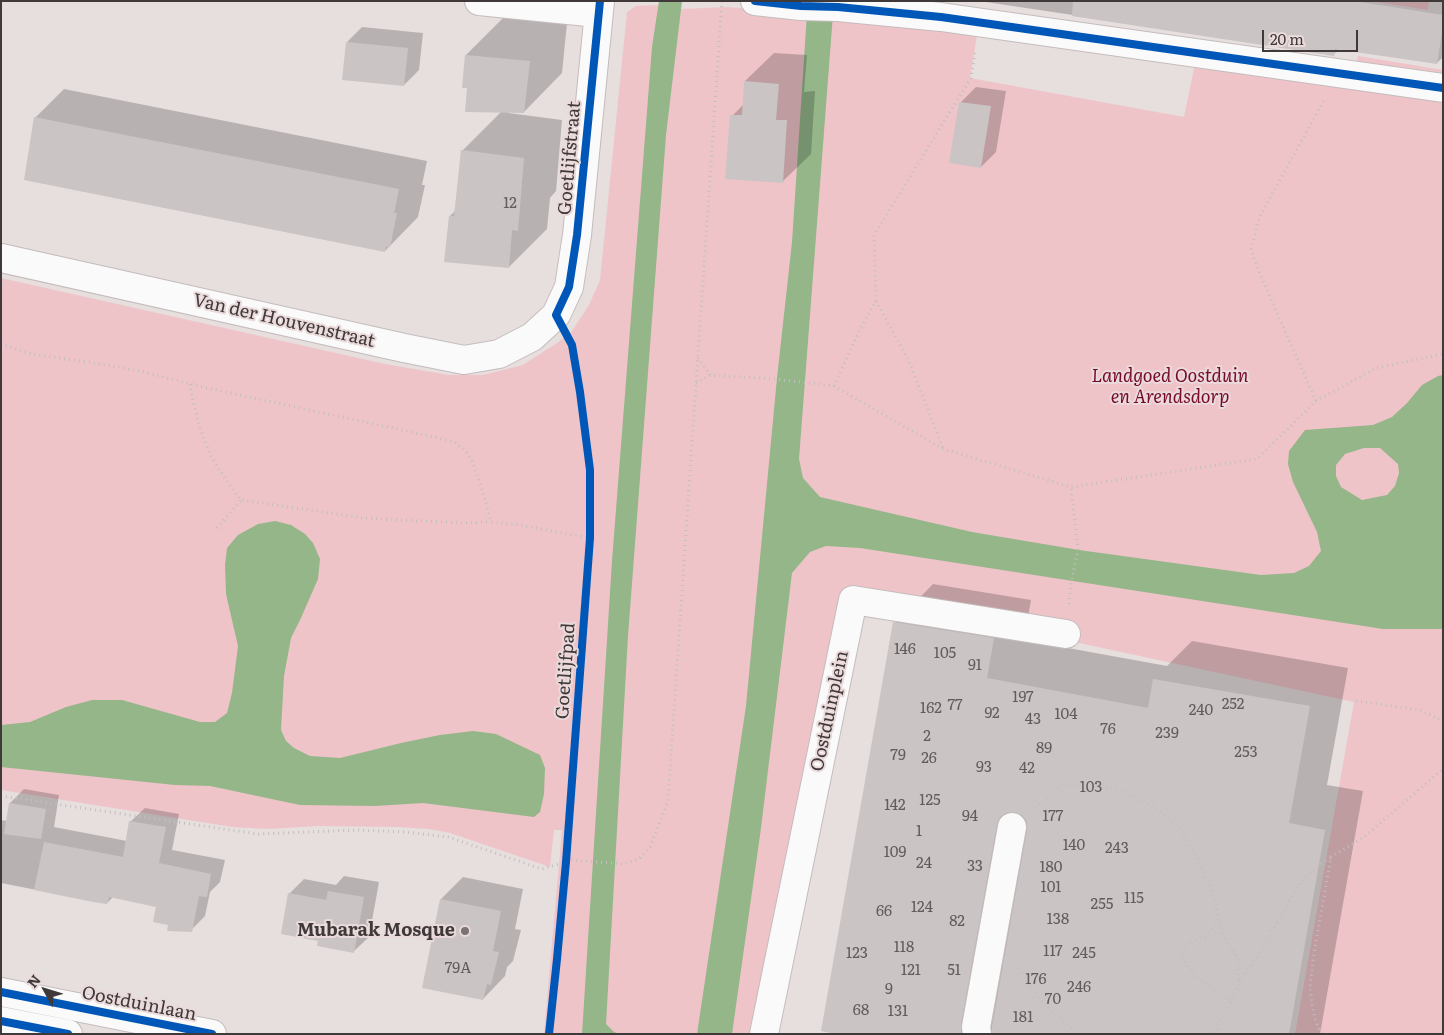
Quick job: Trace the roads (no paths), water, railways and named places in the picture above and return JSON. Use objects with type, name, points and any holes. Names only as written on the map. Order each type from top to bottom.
[{"type":"street","points":[[479,1],[599,7]]},
{"type":"street","points":[[755,1],[801,6],[941,9],[980,23],[1443,88]]},
{"type":"street","name":"Goetlijfstraat","points":[[556,315],[569,287],[577,235],[599,7]]},
{"type":"street","name":"Van der Houvenstraat","points":[[1,258],[464,360],[500,354],[532,338],[556,315]]},
{"type":"street","name":"Oostduinplein","points":[[764,1034],[853,600],[1066,634]]},
{"type":"street","points":[[977,1034],[976,1027],[1012,827]]},
{"type":"street","name":"Oostduinlaan","points":[[1,992],[212,1034]]},
{"type":"street","points":[[31,1030],[37,998]]},
{"type":"street","points":[[1,1021],[31,1030],[68,1034]]},
{"type":"place","name":"Mubarak Mosque","points":[[465,931]]},
{"type":"park label","name":"Landgoed Oostduin en Arendsdorp","points":[[1170,387]]}]
